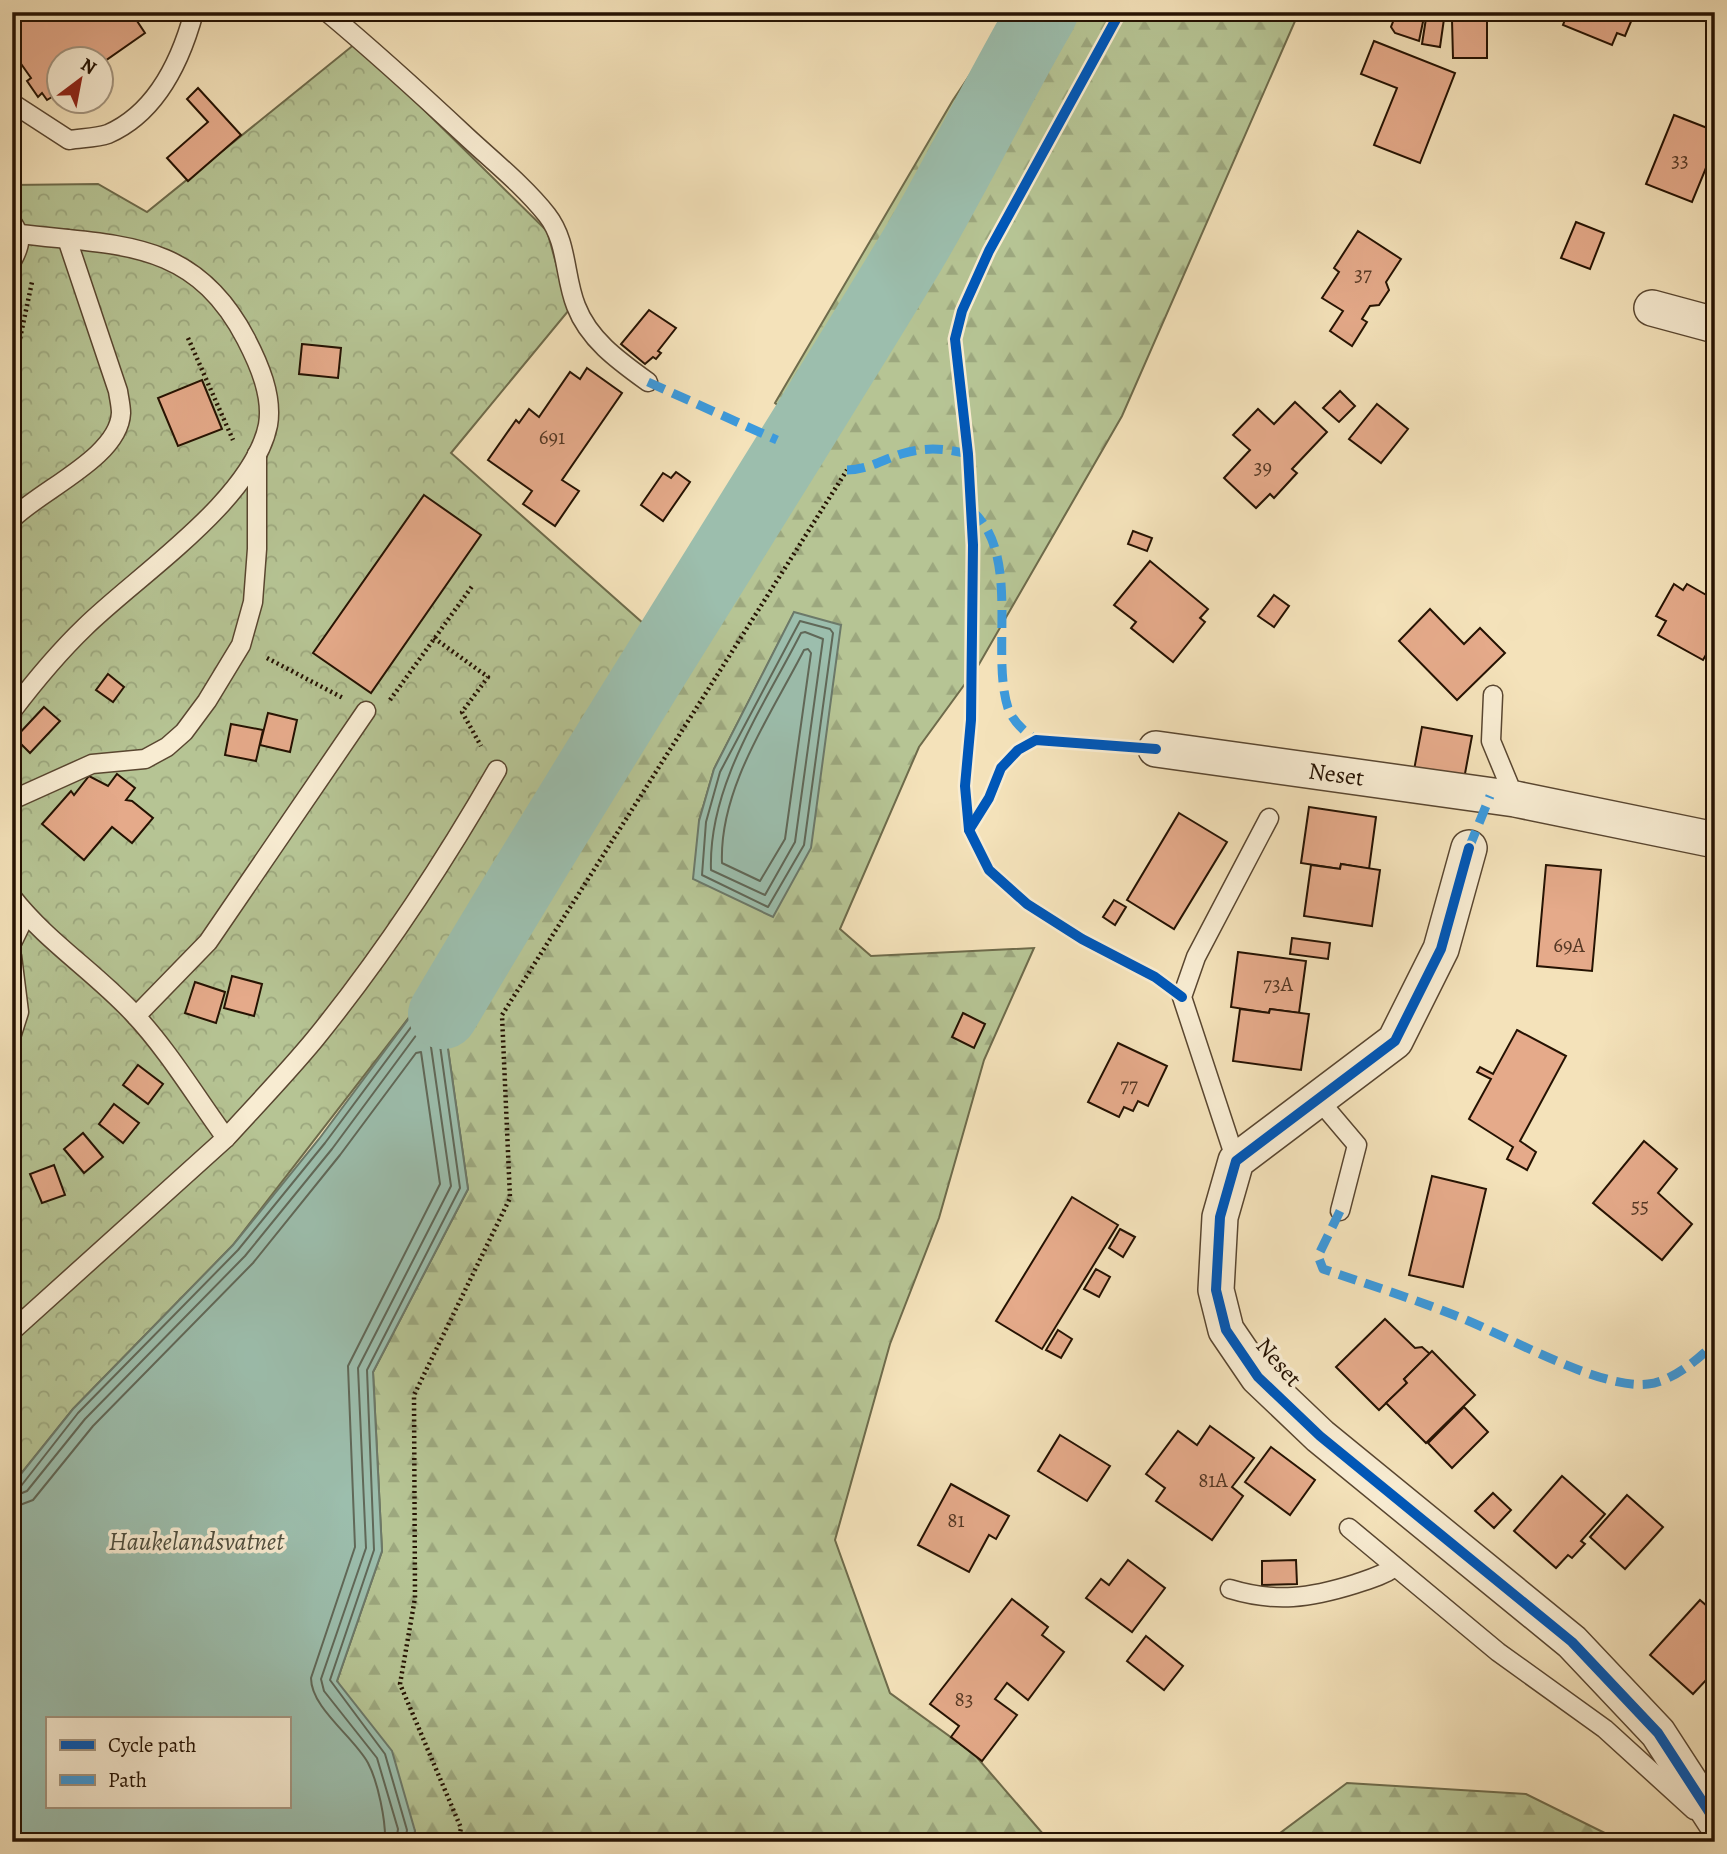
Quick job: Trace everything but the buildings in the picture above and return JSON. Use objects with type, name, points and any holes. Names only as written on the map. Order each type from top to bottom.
[{"type":"street","points":[[1652,308],[1715,325]]},
{"type":"street","name":"Neset","points":[[1156,749],[1516,799],[1715,841]]},
{"type":"street","points":[[1236,1161],[1395,1041],[1441,949],[1469,848]]},
{"type":"street","name":"Neset","points":[[1236,1161],[1220,1217],[1216,1290],[1226,1329],[1258,1377],[1320,1436],[1572,1642],[1658,1733],[1715,1821]]},
{"type":"lane","points":[[12,103],[69,140],[107,134],[154,101],[187,39],[194,12]]},
{"type":"lane","points":[[327,12],[456,127],[548,216],[565,252],[575,304],[587,329],[609,352],[648,382]]},
{"type":"lane","points":[[12,711],[85,627],[209,516],[257,454],[268,424],[267,390],[253,352],[232,312],[209,285],[187,269],[160,255],[125,246],[41,236],[16,228]]},
{"type":"lane","points":[[12,261],[20,246],[16,228]]},
{"type":"lane","points":[[12,519],[31,500],[102,452],[112,438],[121,414],[117,391],[67,239]]},
{"type":"lane","points":[[12,800],[92,764],[130,763],[145,759],[167,747],[184,732],[206,701],[241,645],[253,602],[257,549],[257,454]]},
{"type":"lane","points":[[1493,695],[1491,741],[1516,799]]},
{"type":"lane","points":[[136,1016],[208,942],[366,711]]},
{"type":"lane","points":[[12,1331],[226,1138],[315,1039],[397,931],[446,858],[497,770]]},
{"type":"lane","points":[[1236,1161],[1182,997],[1196,957],[1269,818]]},
{"type":"lane","points":[[12,897],[26,914],[104,982],[136,1016],[226,1138]]},
{"type":"lane","points":[[12,943],[26,914]]},
{"type":"lane","points":[[12,956],[19,1013],[12,1034]]},
{"type":"lane","points":[[1318,1099],[1357,1145],[1340,1211]]},
{"type":"lane","points":[[1349,1528],[1498,1652],[1605,1729],[1715,1828]]},
{"type":"lane","points":[[1230,1589],[1279,1598],[1316,1596],[1380,1577],[1395,1567]]},
{"type":"path","points":[[12,376],[41,236]]},
{"type":"path","points":[[188,338],[246,470]]},
{"type":"path","points":[[458,1842],[461,1828],[400,1684],[415,1598],[414,1395],[510,1198],[502,1016],[847,470]]},
{"type":"path","points":[[241,645],[366,711],[385,705],[472,585]]},
{"type":"path","points":[[434,638],[488,677],[462,712],[497,770]]},
{"type":"green space","points":[[1012,12],[1299,12],[1122,416],[978,666],[919,747],[840,929],[871,956],[1034,948],[984,1060],[939,1218],[890,1344],[835,1540],[890,1693],[974,1754],[1050,1842],[411,1842],[415,1831],[337,1681],[382,1551],[373,1372],[468,1189],[443,1014],[424,998],[464,965],[709,631],[817,436],[775,403],[953,100]],"holes":[[[794,613],[699,821],[714,769]]]},
{"type":"green space","points":[[356,43],[547,231],[569,310],[451,453],[653,632],[424,998],[233,1245],[73,1409],[12,1485],[12,185],[98,184],[147,212]]},
{"type":"green space","points":[[1347,1783],[1526,1794],[1623,1842],[1268,1842]]},
{"type":"water","points":[[794,612],[841,625],[811,848],[773,917],[693,879],[699,821],[714,769]]},
{"type":"water","name":"Haukelandsvatnet","points":[[424,998],[443,1014],[468,1189],[373,1372],[382,1551],[337,1681],[392,1751],[415,1831],[411,1842],[12,1842],[12,1485],[73,1409],[233,1245],[319,1139]]},
{"type":"waterway","points":[[443,1014],[910,254],[1043,12]]},
{"type":"marked path","points":[[648,382],[777,440]]},
{"type":"marked path","points":[[847,470],[868,467],[918,450],[968,454]]},
{"type":"marked path","points":[[971,510],[986,529],[996,551],[1002,604],[1003,685],[1008,708],[1016,722],[1036,740]]},
{"type":"marked path","points":[[1469,848],[1490,796]]},
{"type":"marked path","points":[[1340,1211],[1318,1256],[1323,1269],[1454,1315],[1578,1370],[1628,1383],[1648,1384],[1675,1374],[1715,1343]]},
{"type":"cycle path","points":[[1120,12],[989,251],[962,311],[955,339],[968,454],[973,545],[971,720],[965,786],[969,830],[989,870],[1027,904],[1082,939],[1155,977],[1182,997]]},
{"type":"cycle path","points":[[969,830],[989,798],[1001,768],[1018,750],[1036,740],[1156,749]]},
{"type":"cycle path","points":[[1469,848],[1441,949],[1395,1041],[1236,1161],[1220,1217],[1216,1290],[1226,1330],[1258,1377],[1320,1436],[1572,1642],[1658,1733],[1715,1821]]}]
